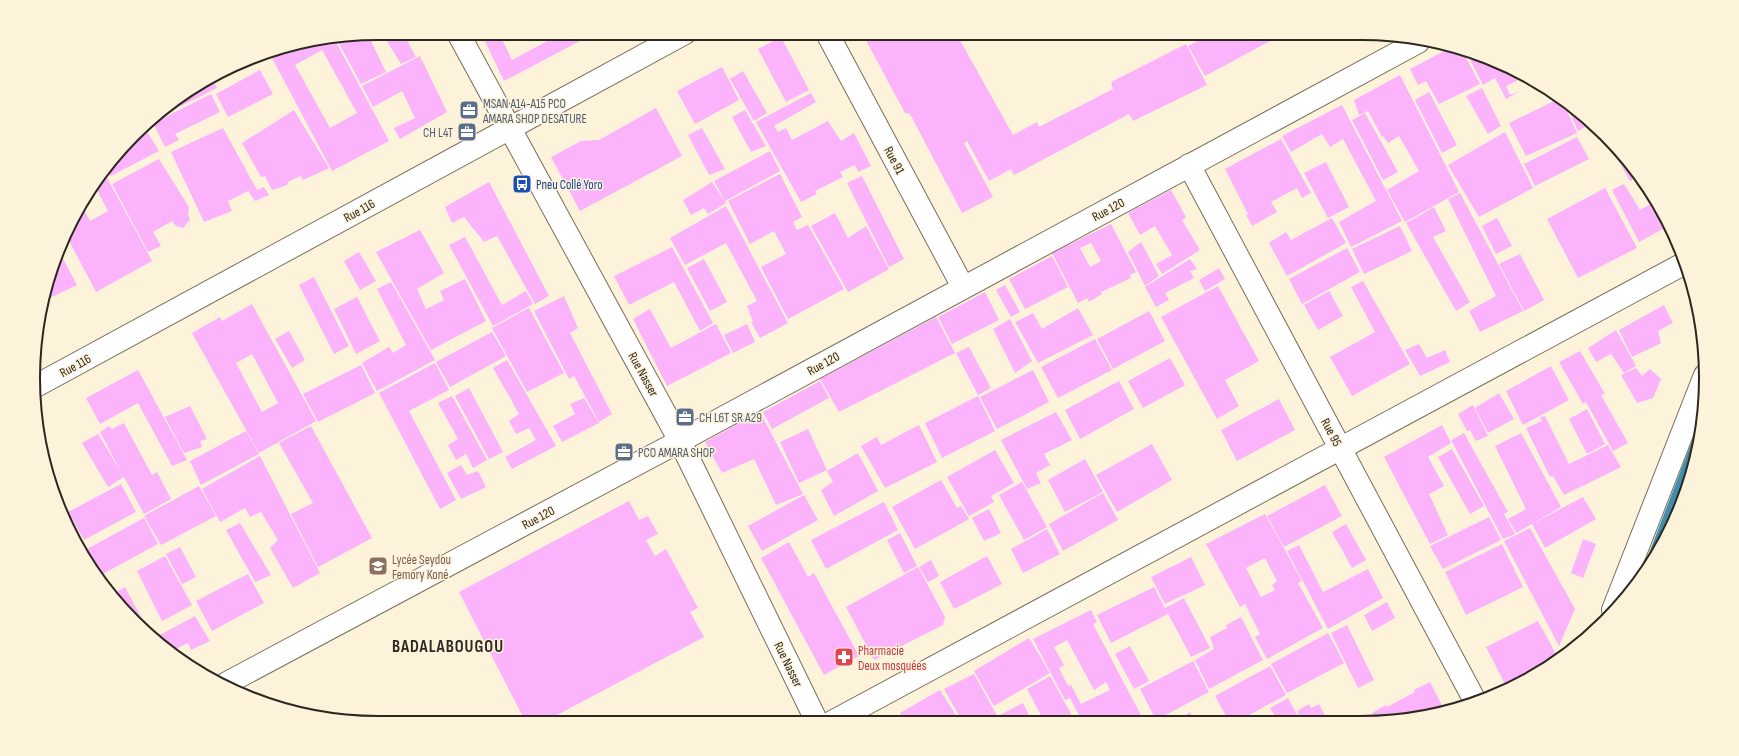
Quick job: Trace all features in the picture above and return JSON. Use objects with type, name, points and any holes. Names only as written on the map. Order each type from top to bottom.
[{"type":"street","name":"Rue Nasser","points":[[462,40],[680,441],[814,716]]},
{"type":"street","name":"Rue 116","points":[[40,384],[672,40]]},
{"type":"street","name":"Rue 91","points":[[831,40],[963,287]]},
{"type":"street","name":"Rue 120","points":[[231,682],[1414,44]]},
{"type":"street","name":"Rue 95","points":[[1188,165],[1473,697]]},
{"type":"street","points":[[843,716],[1680,266]]},
{"type":"street","points":[[1618,597],[1698,392]]},
{"type":"building","points":[[371,40],[386,72],[361,84],[338,43]]},
{"type":"building","points":[[386,40],[407,40],[416,57],[401,64]]},
{"type":"building","points":[[484,40],[502,40],[512,60],[549,40],[582,40],[504,81]]},
{"type":"building","points":[[775,40],[783,40],[809,90],[786,102],[758,49]]},
{"type":"building","points":[[866,40],[960,40],[1013,135],[1037,122],[1039,127],[1113,89],[1111,82],[1186,44],[1207,85],[1133,121],[1129,114],[1014,175],[1011,169],[989,181],[967,141],[964,143],[993,197],[962,213],[910,114],[905,113]]},
{"type":"building","points":[[1199,40],[1272,40],[1205,76],[1188,46]]},
{"type":"building","points":[[336,43],[389,141],[332,171],[272,58],[312,46]],"holes":[[[322,50],[357,113],[330,128],[295,65]]]},
{"type":"building","points":[[1444,51],[1466,57],[1480,84],[1439,104],[1426,81],[1418,85],[1410,69]]},
{"type":"building","points":[[420,56],[447,112],[400,139],[394,128],[415,118],[402,91],[373,107],[362,86]]},
{"type":"building","points":[[1469,58],[1519,80],[1506,86],[1510,95],[1520,91],[1506,99],[1495,78],[1483,85]]},
{"type":"building","points":[[722,67],[739,100],[695,124],[677,91]]},
{"type":"building","points":[[260,70],[273,94],[228,117],[216,94]]},
{"type":"building","points":[[743,71],[767,113],[754,121],[730,79]]},
{"type":"building","points":[[1400,75],[1459,192],[1405,222],[1387,190],[1419,171],[1399,136],[1388,143],[1383,136],[1382,137],[1368,111],[1359,115],[1354,100]]},
{"type":"building","points":[[214,82],[217,88],[170,111]]},
{"type":"building","points":[[1482,88],[1501,126],[1488,134],[1466,96]]},
{"type":"building","points":[[1429,92],[1457,145],[1442,153],[1415,100]]},
{"type":"building","points":[[811,93],[816,102],[774,126],[778,132],[786,128],[792,140],[828,121],[841,141],[854,133],[871,166],[858,172],[855,165],[840,172],[843,177],[815,191],[817,194],[801,202],[756,122]]},
{"type":"building","points":[[211,94],[220,112],[175,134],[179,140],[165,147],[154,125],[161,119]]},
{"type":"building","points":[[1554,101],[1566,110],[1577,133],[1526,156],[1509,123]]},
{"type":"building","points":[[1342,105],[1402,221],[1351,247],[1339,222],[1376,201],[1343,139],[1330,147],[1322,134],[1291,152],[1282,136]]},
{"type":"building","points":[[656,108],[682,156],[580,211],[551,157],[581,141],[599,140]]},
{"type":"building","points":[[294,110],[329,168],[303,180],[300,176],[288,182],[287,185],[272,190],[265,176],[261,177],[242,143]]},
{"type":"building","points":[[745,110],[766,146],[751,152],[732,117]]},
{"type":"building","points":[[1570,112],[1586,126],[1578,131]]},
{"type":"building","points":[[1365,113],[1398,172],[1383,180],[1352,120]]},
{"type":"building","points":[[223,128],[257,190],[264,187],[269,195],[255,201],[248,191],[228,201],[232,211],[204,222],[171,152]]},
{"type":"building","points":[[702,128],[725,169],[709,175],[688,135]]},
{"type":"building","points":[[1505,132],[1533,188],[1479,217],[1448,165]]},
{"type":"building","points":[[148,133],[159,151],[111,176],[110,172],[142,136]]},
{"type":"building","points":[[1577,137],[1589,159],[1535,186],[1524,164]]},
{"type":"building","points":[[1281,139],[1311,193],[1302,198],[1297,188],[1271,202],[1277,212],[1252,226],[1246,215],[1248,214],[1225,169]]},
{"type":"building","points":[[770,151],[780,171],[725,201],[714,181]]},
{"type":"building","points":[[1616,156],[1634,179],[1630,181]]},
{"type":"building","points":[[159,159],[189,207],[188,214],[190,220],[183,228],[176,226],[172,221],[153,232],[161,246],[148,252],[112,184]]},
{"type":"building","points":[[1326,162],[1349,207],[1328,218],[1304,173]]},
{"type":"building","points":[[780,174],[802,217],[793,222],[797,230],[808,225],[844,289],[788,319],[761,267],[786,254],[774,231],[750,244],[728,201]]},
{"type":"building","points":[[862,176],[904,259],[889,267],[847,183]]},
{"type":"building","points":[[107,177],[152,261],[96,292],[69,242],[84,210],[90,221],[108,211],[97,190]]},
{"type":"building","points":[[489,182],[549,296],[535,304],[497,236],[484,242],[464,217],[452,223],[445,207]]},
{"type":"building","points":[[712,182],[726,203],[708,214],[704,208],[691,215],[683,200]]},
{"type":"building","points":[[1624,184],[1640,210],[1651,204],[1664,228],[1639,242],[1612,190]]},
{"type":"building","points":[[1605,188],[1637,248],[1578,278],[1547,219]]},
{"type":"building","points":[[1171,190],[1186,217],[1182,220],[1200,250],[1162,274],[1156,264],[1172,255],[1155,226],[1140,235],[1128,213]]},
{"type":"building","points":[[1460,193],[1523,311],[1480,332],[1469,311],[1496,296],[1448,199]]},
{"type":"building","points":[[726,206],[788,323],[760,338],[751,322],[753,322],[747,306],[757,301],[726,243],[685,265],[670,238]]},
{"type":"building","points":[[1434,207],[1446,231],[1433,237],[1470,302],[1456,311],[1406,223]]},
{"type":"building","points":[[835,213],[848,238],[866,226],[889,269],[848,292],[811,226]]},
{"type":"building","points":[[1332,218],[1346,243],[1287,276],[1269,243],[1286,232],[1291,240]]},
{"type":"building","points":[[1497,218],[1512,246],[1496,254],[1482,226]]},
{"type":"building","points":[[1111,224],[1136,272],[1130,275],[1131,278],[1101,292],[1102,294],[1089,302],[1087,298],[1078,303],[1052,253]],"holes":[[[1091,243],[1101,261],[1090,267],[1080,248]]]},
{"type":"building","points":[[1400,226],[1412,251],[1364,274],[1352,249]]},
{"type":"building","points":[[420,230],[444,273],[417,289],[426,309],[444,300],[440,291],[465,279],[486,321],[431,350],[376,252]]},
{"type":"building","points":[[465,237],[502,305],[526,291],[533,304],[493,326],[449,245]]},
{"type":"building","points":[[1141,242],[1159,276],[1145,286],[1128,252]]},
{"type":"building","points":[[672,247],[713,323],[700,331],[674,282],[629,305],[614,276]]},
{"type":"building","points":[[1347,248],[1360,272],[1302,304],[1289,279]]},
{"type":"building","points":[[359,252],[376,281],[360,290],[344,261]]},
{"type":"building","points":[[1520,254],[1544,300],[1524,311],[1499,264]]},
{"type":"building","points":[[1052,256],[1068,287],[1025,309],[1009,279]]},
{"type":"building","points":[[62,258],[77,285],[50,298]]},
{"type":"building","points":[[704,259],[727,302],[710,311],[687,268]]},
{"type":"building","points":[[1190,259],[1197,269],[1190,271],[1194,278],[1165,293],[1169,300],[1156,307],[1145,287]]},
{"type":"building","points":[[1219,268],[1225,279],[1205,291],[1199,280]]},
{"type":"building","points":[[314,277],[349,346],[334,354],[299,285]]},
{"type":"building","points":[[1363,281],[1410,364],[1352,396],[1330,357],[1375,332],[1351,287]]},
{"type":"building","points":[[391,282],[435,360],[377,391],[362,363],[389,347],[393,353],[406,345],[377,289]]},
{"type":"building","points":[[1005,285],[1020,312],[1011,317],[996,290]]},
{"type":"building","points":[[1218,286],[1259,361],[1225,380],[1239,406],[1217,419],[1161,317]]},
{"type":"building","points":[[1329,291],[1343,316],[1318,330],[1304,305]]},
{"type":"building","points":[[985,292],[999,320],[952,344],[938,317]]},
{"type":"building","points":[[564,296],[578,328],[570,333],[612,414],[599,422],[574,376],[569,379],[534,311]]},
{"type":"building","points":[[357,297],[380,341],[356,354],[334,309]]},
{"type":"building","points":[[252,304],[316,421],[259,453],[192,333],[220,317],[222,321]],"holes":[[[252,354],[278,403],[262,412],[236,363]]]},
{"type":"building","points":[[1664,305],[1673,323],[1658,331],[1661,343],[1632,357],[1619,330]]},
{"type":"building","points":[[529,308],[564,373],[527,392],[492,328]]},
{"type":"building","points":[[1078,308],[1093,335],[1038,363],[1015,322],[1033,313],[1042,329]]},
{"type":"building","points":[[650,309],[671,348],[716,324],[731,353],[667,386],[633,319]]},
{"type":"building","points":[[1149,311],[1165,341],[1113,369],[1097,339]]},
{"type":"building","points":[[936,317],[955,353],[839,412],[820,379]]},
{"type":"building","points":[[1010,319],[1032,361],[1015,373],[993,329]]},
{"type":"building","points":[[747,324],[755,342],[733,353],[724,335]]},
{"type":"building","points":[[1616,330],[1636,366],[1624,373],[1611,354],[1596,362],[1588,348]]},
{"type":"building","points":[[289,331],[305,360],[292,368],[275,339]]},
{"type":"building","points":[[492,332],[506,356],[450,387],[436,362]]},
{"type":"building","points":[[1095,339],[1112,370],[1058,398],[1041,367]]},
{"type":"building","points":[[1419,344],[1427,358],[1445,350],[1450,362],[1420,376],[1405,350]]},
{"type":"building","points":[[969,347],[991,388],[978,395],[956,353]]},
{"type":"building","points":[[1580,351],[1605,394],[1601,395],[1628,443],[1613,451],[1586,402],[1583,404],[1559,362]]},
{"type":"building","points":[[1170,358],[1185,385],[1143,408],[1128,381]]},
{"type":"building","points":[[507,360],[556,446],[512,469],[505,457],[536,440],[529,428],[516,434],[509,421],[519,414],[493,368]]},
{"type":"building","points":[[435,363],[449,390],[409,411],[456,500],[440,509],[379,393]]},
{"type":"building","points":[[361,365],[375,393],[318,422],[303,394]]},
{"type":"building","points":[[1551,366],[1569,400],[1523,425],[1506,391]]},
{"type":"building","points":[[1636,368],[1642,376],[1650,369],[1661,379],[1653,398],[1637,403],[1621,375]]},
{"type":"building","points":[[138,370],[187,460],[172,466],[138,403],[100,424],[86,398]]},
{"type":"building","points":[[1033,370],[1049,402],[997,429],[980,397]]},
{"type":"building","points":[[820,381],[829,398],[772,429],[763,412]]},
{"type":"building","points":[[1119,381],[1134,409],[1080,439],[1065,410]]},
{"type":"building","points":[[469,388],[503,452],[489,459],[455,396]]},
{"type":"building","points":[[1499,393],[1514,419],[1488,433],[1475,408]]},
{"type":"building","points":[[452,396],[487,460],[473,468],[466,454],[456,460],[448,445],[458,439],[438,403]]},
{"type":"building","points":[[978,396],[995,431],[942,458],[925,423]]},
{"type":"building","points":[[584,398],[599,423],[562,442],[553,426],[575,414],[570,404]]},
{"type":"building","points":[[1279,399],[1295,430],[1237,461],[1221,430]]},
{"type":"building","points":[[1473,405],[1488,436],[1476,441],[1470,430],[1467,431],[1458,414]]},
{"type":"building","points":[[190,406],[207,439],[200,441],[202,447],[184,453],[165,417]]},
{"type":"building","points":[[1587,409],[1605,444],[1587,454],[1569,419]]},
{"type":"building","points":[[760,412],[803,494],[776,505],[754,459],[722,473],[705,442]]},
{"type":"building","points":[[1056,412],[1072,440],[1044,454],[1050,465],[1036,473],[1041,483],[1027,489],[1001,440]]},
{"type":"building","points":[[1545,416],[1569,464],[1608,445],[1621,467],[1564,495],[1553,476],[1550,477],[1526,428],[1542,421],[1540,417]]},
{"type":"building","points":[[124,423],[152,475],[157,472],[171,499],[144,514],[124,477],[108,487],[82,443],[98,434],[121,472],[100,432],[109,426],[112,429]]},
{"type":"building","points":[[919,425],[937,462],[885,488],[861,446],[877,437],[881,445]]},
{"type":"building","points":[[1442,425],[1451,443],[1428,457],[1444,486],[1429,494],[1448,535],[1430,544],[1384,457]]},
{"type":"building","points":[[311,426],[372,538],[318,567],[291,514],[313,503],[279,443]]},
{"type":"building","points":[[808,429],[827,470],[799,483],[780,442]]},
{"type":"building","points":[[246,431],[259,454],[201,485],[190,461]]},
{"type":"building","points":[[1464,433],[1508,512],[1504,514],[1515,534],[1503,539],[1451,440]]},
{"type":"building","points":[[1521,433],[1561,507],[1516,533],[1508,519],[1526,509],[1495,446]]},
{"type":"building","points":[[1152,444],[1172,480],[1117,512],[1096,475]]},
{"type":"building","points":[[1452,449],[1484,506],[1470,514],[1438,457]]},
{"type":"building","points":[[995,450],[1014,483],[991,496],[994,502],[969,516],[947,477]]},
{"type":"building","points":[[858,453],[878,491],[834,516],[821,490],[833,482],[827,471]]},
{"type":"building","points":[[260,456],[320,573],[293,588],[270,548],[278,540],[261,512],[250,517],[245,508],[220,522],[202,489]]},
{"type":"building","points":[[1085,459],[1103,492],[1065,512],[1048,480]]},
{"type":"building","points":[[461,465],[467,475],[478,471],[486,487],[461,499],[447,473]]},
{"type":"building","points":[[941,480],[957,508],[961,506],[969,519],[915,549],[892,507]]},
{"type":"building","points":[[1022,482],[1047,527],[1024,540],[999,495]]},
{"type":"building","points":[[121,484],[136,512],[84,540],[68,512]]},
{"type":"building","points":[[1325,485],[1342,516],[1284,547],[1267,516]]},
{"type":"building","points":[[199,486],[216,516],[161,545],[144,516]]},
{"type":"building","points":[[1103,493],[1118,520],[1063,551],[1049,524]]},
{"type":"building","points":[[804,495],[818,520],[762,551],[748,526]]},
{"type":"building","points":[[1583,497],[1596,519],[1545,548],[1532,524]]},
{"type":"building","points":[[629,501],[639,520],[648,516],[658,534],[646,540],[655,556],[666,549],[698,608],[690,612],[704,637],[555,716],[522,716],[459,592]]},
{"type":"building","points":[[884,502],[898,530],[826,569],[811,540]]},
{"type":"building","points":[[989,509],[1001,533],[984,541],[972,518]]},
{"type":"building","points":[[1265,514],[1302,581],[1298,583],[1323,628],[1267,659],[1255,637],[1260,634],[1245,604],[1240,607],[1206,544]],"holes":[[[1265,558],[1277,581],[1272,585],[1275,590],[1261,597],[1246,568]]]},
{"type":"building","points":[[1489,517],[1501,540],[1443,569],[1430,546]]},
{"type":"building","points":[[144,518],[158,544],[103,574],[87,549]]},
{"type":"building","points":[[240,523],[271,575],[255,582],[226,530]]},
{"type":"building","points":[[1346,524],[1366,560],[1352,568],[1332,532]]},
{"type":"building","points":[[1530,528],[1575,609],[1559,646],[1504,541]]},
{"type":"building","points":[[1047,529],[1060,554],[1023,573],[1011,549]]},
{"type":"building","points":[[900,533],[917,566],[904,573],[887,540]]},
{"type":"building","points":[[1583,539],[1596,544],[1583,578],[1571,573]]},
{"type":"building","points":[[789,542],[808,577],[814,573],[859,656],[824,675],[761,558]]},
{"type":"building","points":[[1502,544],[1523,587],[1466,615],[1445,572]]},
{"type":"building","points":[[1299,545],[1323,592],[1368,569],[1383,598],[1328,629],[1287,551]]},
{"type":"building","points":[[180,547],[196,577],[182,584],[166,554]]},
{"type":"building","points":[[165,556],[192,605],[162,621],[137,571]]},
{"type":"building","points":[[987,556],[1002,584],[954,609],[940,582]]},
{"type":"building","points":[[1191,557],[1205,585],[1165,604],[1151,577]]},
{"type":"building","points":[[931,560],[939,576],[928,582],[919,567]]},
{"type":"building","points":[[918,567],[945,617],[943,625],[874,660],[846,607]]},
{"type":"building","points":[[248,574],[264,603],[212,631],[196,601]]},
{"type":"building","points":[[125,587],[143,621],[124,601],[116,592]]},
{"type":"building","points":[[1154,587],[1168,614],[1111,643],[1097,615]]},
{"type":"building","points":[[1184,598],[1210,648],[1191,657],[1165,608]]},
{"type":"building","points":[[1387,602],[1395,618],[1372,631],[1364,615]]},
{"type":"building","points":[[1091,610],[1097,622],[1093,624],[1141,716],[1079,716],[1070,698],[1065,700],[1033,639]],"holes":[[[1067,640],[1094,690],[1106,682],[1110,690],[1081,704],[1071,685],[1068,686],[1059,668],[1064,665],[1054,647]]]},
{"type":"building","points":[[195,616],[210,641],[191,650],[188,643],[176,649],[159,635]]},
{"type":"building","points":[[1241,617],[1263,660],[1209,689],[1195,660],[1214,649],[1210,637],[1227,628],[1226,625]]},
{"type":"building","points":[[1538,621],[1555,652],[1554,655],[1530,671],[1505,683],[1486,647]]},
{"type":"building","points":[[1347,625],[1374,680],[1358,688],[1331,633]]},
{"type":"building","points":[[1328,633],[1344,663],[1287,693],[1271,664]]},
{"type":"building","points":[[1029,638],[1050,673],[994,706],[974,671]]},
{"type":"building","points":[[1130,646],[1149,681],[1134,689],[1115,654]]},
{"type":"building","points":[[1193,661],[1209,692],[1164,716],[1154,716],[1140,689]]},
{"type":"building","points":[[1270,666],[1286,695],[1247,716],[1226,716],[1215,696]]},
{"type":"building","points":[[974,674],[997,716],[959,716],[944,689]]},
{"type":"building","points":[[1050,676],[1072,716],[1041,716],[1027,689]]},
{"type":"building","points":[[1430,682],[1442,706],[1427,710],[1373,715],[1372,713],[1415,692],[1414,690]]},
{"type":"building","points":[[940,690],[956,716],[902,716],[900,713]]},
{"type":"building","points":[[1288,698],[1298,716],[1275,716],[1270,708]]},
{"type":"building","points":[[1023,703],[1030,716],[1000,716]]},
{"type":"building","points":[[1309,704],[1311,708],[1319,704],[1325,716],[1299,716],[1297,711]]},
{"type":"building","points":[[1190,712],[1192,716],[1183,716]]},
{"type":"waterway","points":[[1663,528],[1685,471]]},
{"type":"place","name":"MSAN A14-A15 PCO AMARA SHOP DESATURE","points":[[469,110]]},
{"type":"place","name":"CH L4T","points":[[467,132]]},
{"type":"place","name":"Pneu Collé Yoro","points":[[522,184]]},
{"type":"place","name":"CH L6T SR A29","points":[[685,417]]},
{"type":"place","name":"PCO AMARA SHOP","points":[[624,452]]},
{"type":"place","name":"Lycée Seydou Femory Koné","points":[[378,566]]},
{"type":"place","name":"Pharmacie Deux mosquées","points":[[844,657]]},
{"type":"district","name":"BADALABOUGOU","points":[[448,646]]}]
